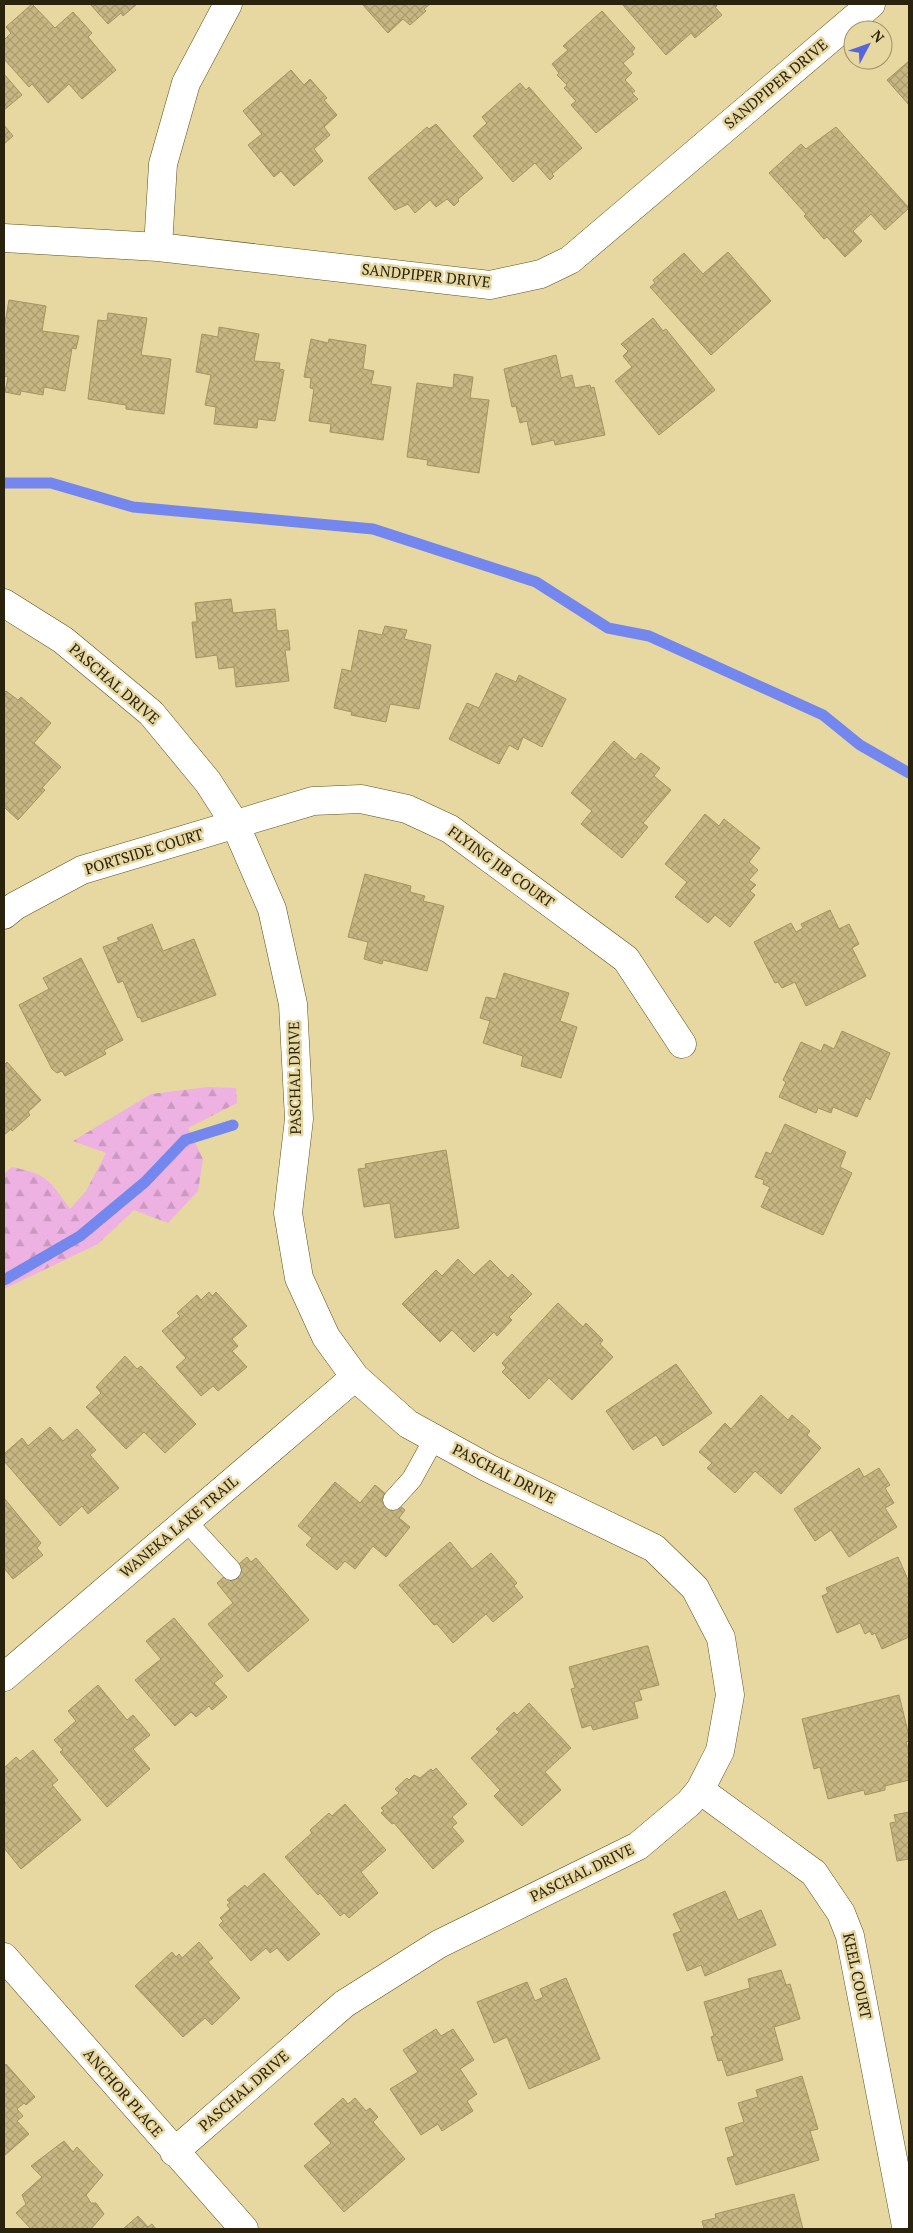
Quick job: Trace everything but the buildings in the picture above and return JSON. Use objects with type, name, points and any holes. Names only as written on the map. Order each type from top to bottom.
[{"type":"street","points":[[158,247],[163,164],[186,83],[228,4]]},
{"type":"street","name":"SANDPIPER DRIVE","points":[[4,238],[158,247],[490,285],[541,274],[570,260],[871,4]]},
{"type":"street","name":"PASCHAL DRIVE","points":[[4,603],[63,640],[151,713],[208,782],[235,824],[272,909],[293,1004],[298,1119],[288,1213],[299,1278],[326,1338],[355,1377],[408,1424],[434,1439],[654,1548],[695,1588],[721,1638],[730,1695],[720,1752],[700,1790],[689,1803],[638,1846],[439,1944],[344,2004],[174,2152]]},
{"type":"street","name":"FLYING JIB COURT","points":[[235,824],[313,801],[361,799],[407,809],[450,829],[626,959],[682,1044]]},
{"type":"street","name":"PORTSIDE COURT","points":[[4,915],[15,906],[82,870],[235,824]]},
{"type":"street","name":"WANEKA LAKE TRAIL","points":[[4,1677],[355,1377]]},
{"type":"street","name":"KEEL COURT","points":[[700,1790],[814,1873],[841,1913],[850,1936],[906,2226]]},
{"type":"street","name":"ANCHOR PLACE","points":[[4,1957],[174,2152],[244,2229]]},
{"type":"lane","points":[[393,1500],[412,1479],[434,1439]]},
{"type":"lane","points":[[186,1521],[231,1570]]},
{"type":"green space","points":[[208,1087],[236,1088],[237,1103],[188,1128],[203,1159],[198,1191],[168,1223],[134,1210],[98,1244],[4,1289],[4,1174],[12,1167],[41,1176],[52,1185],[70,1209],[86,1191],[106,1153],[73,1141],[151,1094]]},
{"type":"waterway","points":[[4,483],[51,483],[133,507],[373,529],[536,582],[608,628],[649,636],[823,715],[860,745],[909,773]]},
{"type":"waterway","points":[[4,1280],[80,1236],[145,1182],[185,1140],[233,1125]]}]
